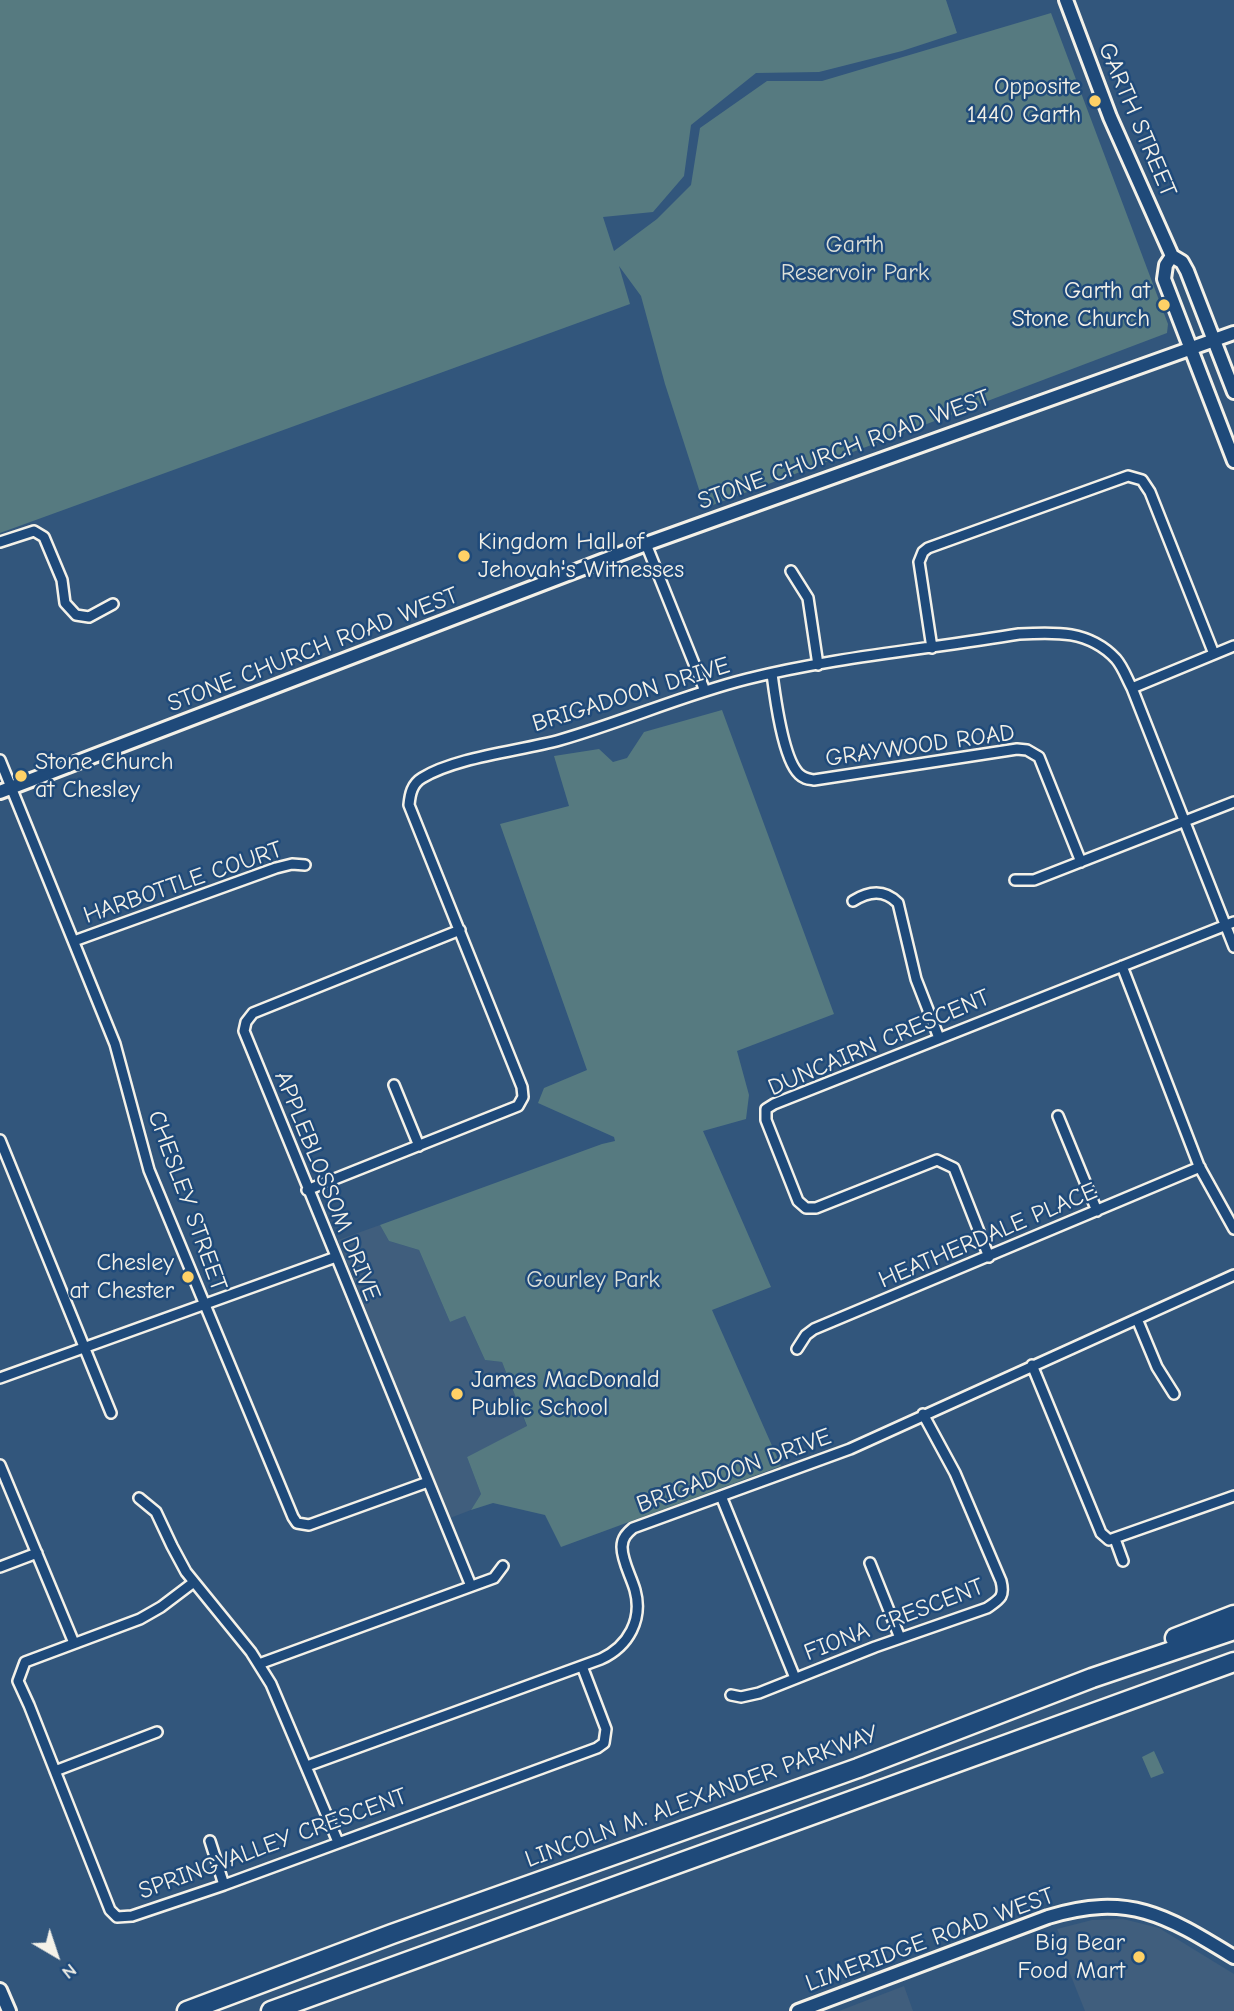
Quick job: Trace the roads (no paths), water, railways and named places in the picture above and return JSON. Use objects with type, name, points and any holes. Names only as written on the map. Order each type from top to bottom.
[{"type":"highway","points":[[1092,1678],[1125,1657],[1234,1615]]},
{"type":"highway","name":"LINCOLN M. ALEXANDER PARKWAY","points":[[187,2011],[405,1929],[858,1768],[1092,1678],[1234,1630]]},
{"type":"highway","points":[[271,2011],[1234,1662]]},
{"type":"highway","points":[[1184,1680],[1199,1683],[1234,1673]]},
{"type":"main road","name":"GARTH STREET","points":[[1066,0],[1110,117],[1172,256],[1182,262],[1187,271],[1234,392]]},
{"type":"main road","points":[[1172,256],[1164,279],[1234,461]]},
{"type":"main road","name":"STONE CHURCH ROAD WEST","points":[[5,790],[646,544],[1234,333]]},
{"type":"main road","points":[[1215,414],[1234,447]]},
{"type":"main road","name":"LIMERIDGE ROAD WEST","points":[[798,2011],[1048,1917],[1088,1907],[1123,1907],[1157,1914],[1234,1957]]},
{"type":"main road","points":[[0,1990],[9,2011]]},
{"type":"street","points":[[932,648],[919,562],[923,552],[1021,513],[1128,476],[1142,480],[1150,492],[1214,654]]},
{"type":"street","points":[[0,542],[34,531],[44,537],[62,580],[65,603],[76,615],[89,617],[113,604]]},
{"type":"street","points":[[646,544],[705,691]]},
{"type":"street","points":[[791,571],[808,598],[818,666]]},
{"type":"street","name":"BRIGADOON DRIVE","points":[[307,1190],[518,1106],[523,1097],[522,1087],[409,805],[410,791],[421,778],[470,760],[598,729],[705,691],[772,674],[1019,634],[1056,632],[1090,640],[1117,660],[1132,688],[1184,821],[1230,924],[1234,947]]},
{"type":"street","points":[[1132,688],[1234,646]]},
{"type":"street","name":"GRAYWOOD ROAD","points":[[772,674],[781,730],[796,770],[802,777],[814,780],[1017,749],[1027,750],[1039,757],[1081,862]]},
{"type":"street","name":"CHESLEY STREET","points":[[0,760],[5,790],[74,941],[115,1044],[146,1162],[293,1517],[298,1522],[310,1525],[428,1482]]},
{"type":"street","points":[[1015,880],[1034,880],[1234,802]]},
{"type":"street","name":"HARBOTTLE COURT","points":[[74,941],[276,868],[292,864],[305,865]]},
{"type":"street","points":[[853,901],[865,894],[881,892],[890,895],[898,903],[916,979],[939,1038]]},
{"type":"street","name":"DUNCAIRN CRESCENT","points":[[989,1256],[954,1168],[937,1160],[816,1208],[806,1208],[799,1201],[766,1120],[766,1110],[939,1038],[1230,924]]},
{"type":"street","name":"APPLEBLOSSOM DRIVE","points":[[460,930],[250,1014],[246,1022],[245,1037],[471,1587]]},
{"type":"street","points":[[1122,966],[1200,1167],[1234,1229]]},
{"type":"street","points":[[394,1085],[419,1146]]},
{"type":"street","points":[[1058,1116],[1097,1211]]},
{"type":"street","points":[[0,1140],[111,1413]]},
{"type":"street","name":"HEATHERDALE PLACE","points":[[797,1349],[806,1335],[814,1329],[1200,1167]]},
{"type":"street","points":[[0,1378],[336,1257]]},
{"type":"street","name":"BRIGADOON DRIVE","points":[[307,1766],[582,1666],[615,1651],[629,1636],[635,1623],[636,1597],[622,1547],[627,1534],[636,1527],[850,1449],[1234,1275]]},
{"type":"street","points":[[1137,1319],[1157,1367],[1174,1394]]},
{"type":"street","points":[[1032,1365],[1101,1533],[1108,1541],[1234,1496]]},
{"type":"street","name":"FIONA CRESCENT","points":[[721,1496],[795,1678],[987,1608],[1001,1599],[1004,1593],[1001,1581],[955,1473],[923,1414]]},
{"type":"street","points":[[0,1465],[74,1643]]},
{"type":"street","points":[[139,1498],[156,1512],[172,1546],[194,1582],[259,1664],[280,1702],[338,1842]]},
{"type":"street","points":[[1115,1539],[1123,1561]]},
{"type":"street","points":[[0,1567],[37,1553]]},
{"type":"street","points":[[870,1563],[900,1638]]},
{"type":"street","points":[[259,1664],[494,1578],[503,1566]]},
{"type":"street","name":"SPRINGVALLEY CRESCENT","points":[[194,1582],[147,1615],[25,1662],[18,1681],[110,1910],[117,1917],[132,1916],[224,1885],[597,1748],[604,1743],[606,1729],[582,1666]]},
{"type":"street","points":[[732,1695],[741,1697],[757,1694],[795,1678]]},
{"type":"street","points":[[55,1770],[156,1732]]},
{"type":"street","points":[[210,1841],[224,1885]]},
{"type":"place","name":"Opposite 1440 Garth","points":[[1095,101]]},
{"type":"place","name":"Garth at Stone Church","points":[[1164,305]]},
{"type":"place","name":"Kingdom Hall of Jehovah's Witnesses","points":[[464,556]]},
{"type":"place","name":"Stone Church at Chesley","points":[[21,776]]},
{"type":"place","name":"Chesley at Chester","points":[[188,1277]]},
{"type":"place","name":"James MacDonald Public School","points":[[457,1394]]},
{"type":"place","name":"Big Bear Food Mart","points":[[1139,1957]]},
{"type":"park label","name":"Garth Reservoir Park","points":[[855,259]]},
{"type":"park label","name":"Gourley Park","points":[[593,1280]]}]
